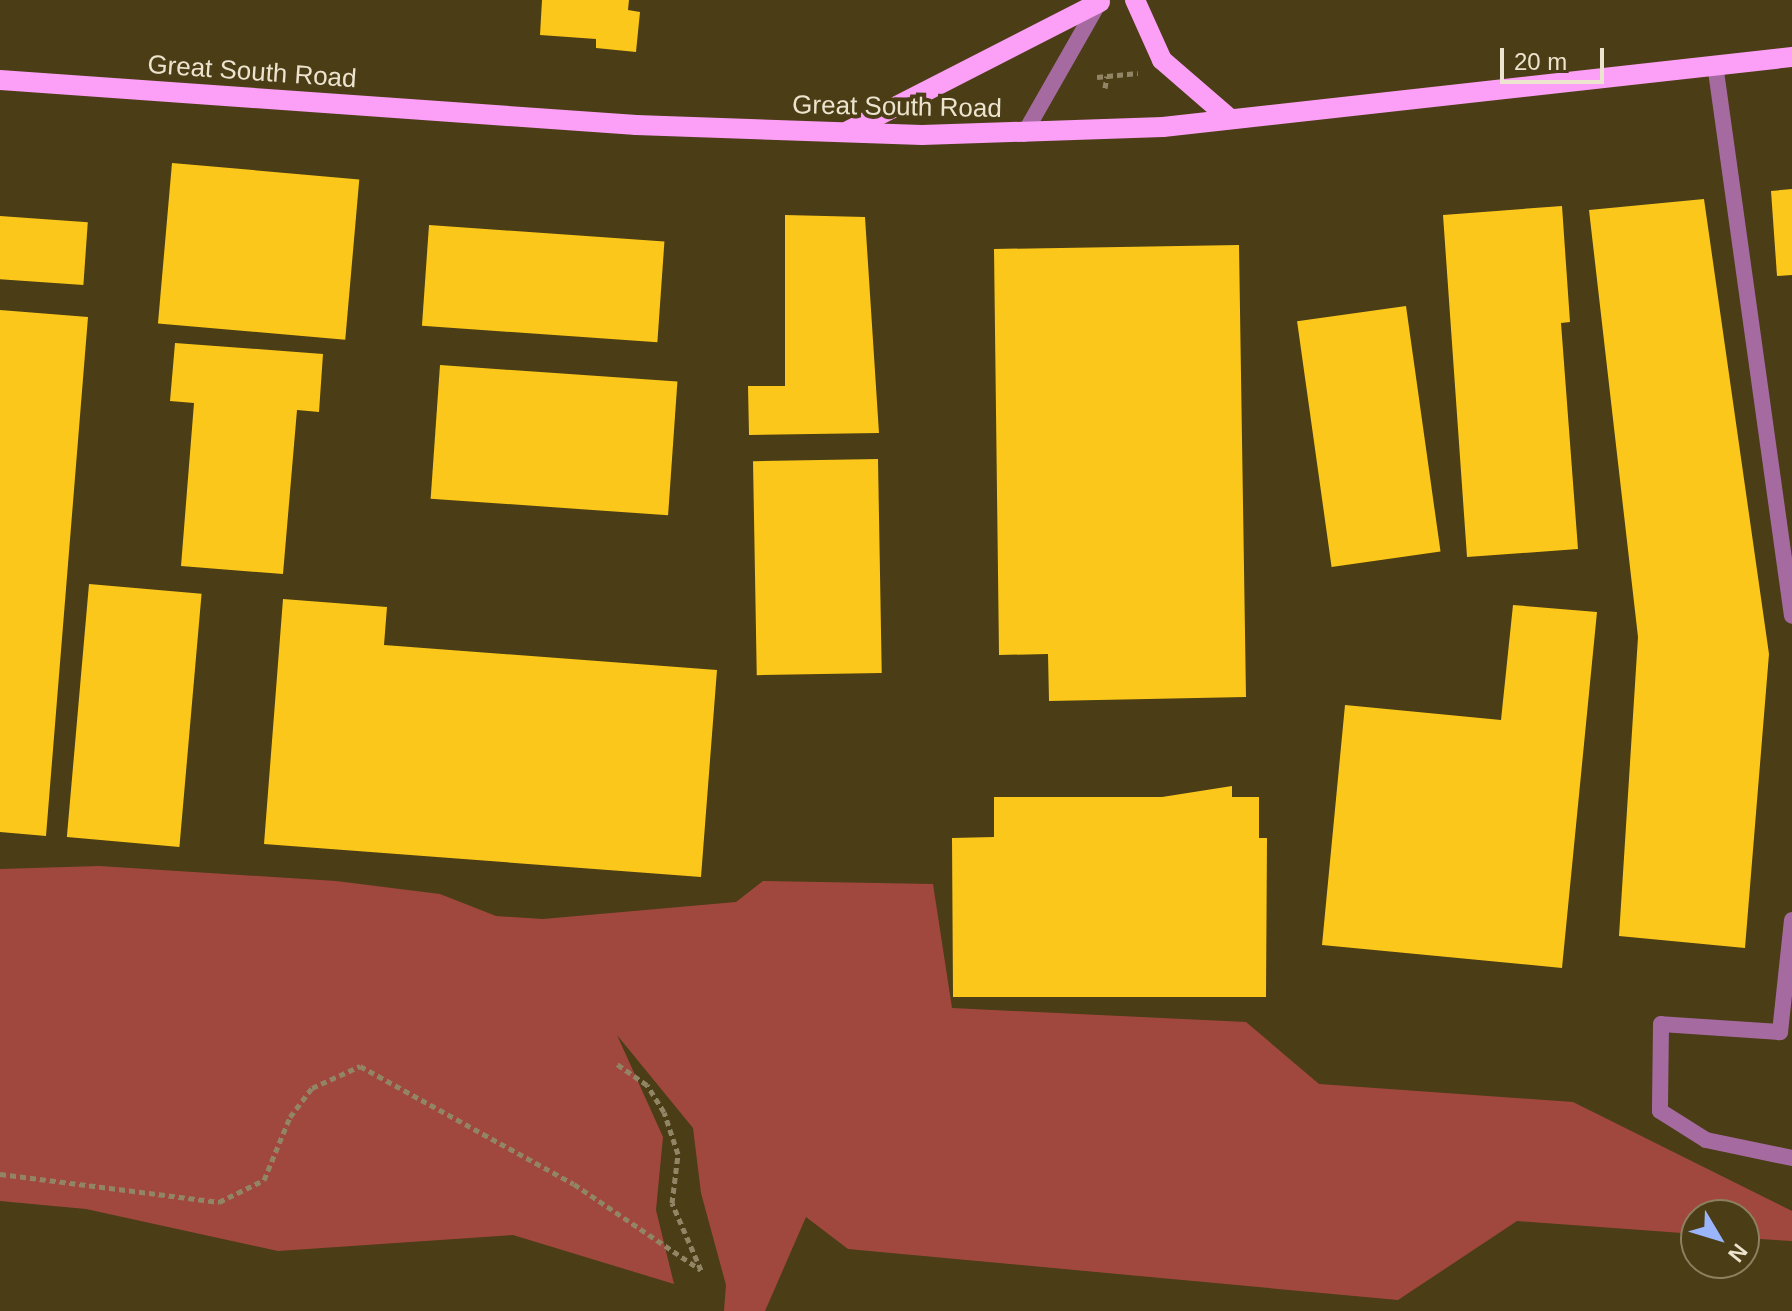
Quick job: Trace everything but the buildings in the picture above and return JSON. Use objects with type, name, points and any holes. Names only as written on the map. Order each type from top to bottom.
[{"type":"main road","points":[[1135,0],[1162,60],[1230,119]]},
{"type":"main road","points":[[845,133],[1100,1]]},
{"type":"main road","name":"Great South Road","points":[[0,80],[845,133],[1024,134],[1230,119],[1792,57]]},
{"type":"street","points":[[1024,134],[1100,1]]},
{"type":"street","points":[[1715,64],[1792,616]]},
{"type":"street","points":[[1792,920],[1780,1032],[1661,1024],[1660,1111],[1706,1140],[1792,1158]]},
{"type":"path","points":[[1097,77],[1147,72]]},
{"type":"path","points":[[1105,88],[1107,76]]},
{"type":"path","points":[[0,1174],[219,1202],[264,1180],[290,1117],[312,1088],[360,1066],[574,1184],[701,1270],[672,1203],[678,1154],[664,1112],[647,1085],[616,1063]]},
{"type":"shaded area","points":[[99,866],[336,881],[440,894],[496,916],[543,919],[736,902],[763,881],[933,884],[952,1008],[1246,1022],[1319,1084],[1573,1102],[1792,1211],[1792,1241],[1760,1239],[1760,1199],[1680,1199],[1680,1233],[1517,1221],[1398,1300],[848,1249],[806,1217],[765,1311],[724,1311],[726,1285],[701,1193],[693,1128],[617,1035],[663,1137],[656,1210],[674,1284],[513,1235],[278,1251],[86,1209],[0,1201],[0,869]]}]
